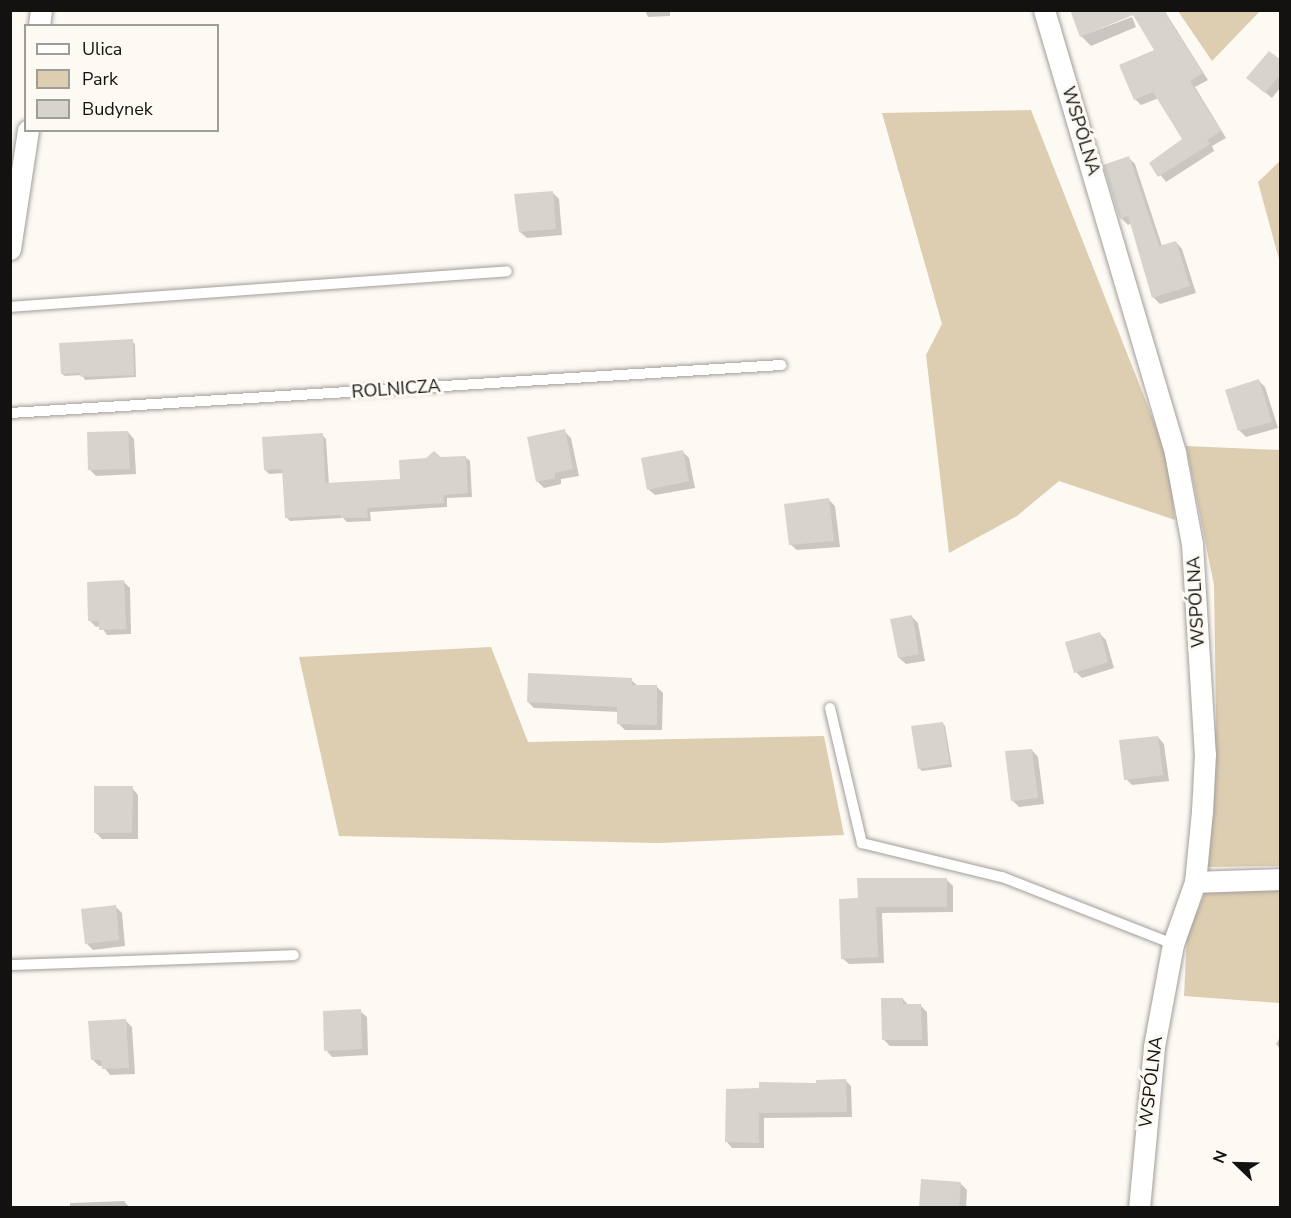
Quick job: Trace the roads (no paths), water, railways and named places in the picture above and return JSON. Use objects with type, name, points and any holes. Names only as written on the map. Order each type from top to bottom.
[{"type":"street","name":"WSPÓLNA","points":[[1044,10],[1175,453],[1192,544],[1205,754],[1195,882],[1173,944],[1154,1047],[1138,1208]]},
{"type":"street","points":[[10,249],[28,132]]},
{"type":"street","points":[[1195,882],[1281,879]]},
{"type":"lane","points":[[10,307],[507,271]]},
{"type":"lane","name":"ROLNICZA","points":[[10,413],[782,365]]},
{"type":"lane","points":[[830,708],[862,843],[1002,877],[1173,944]]},
{"type":"lane","points":[[10,965],[294,955]]}]
